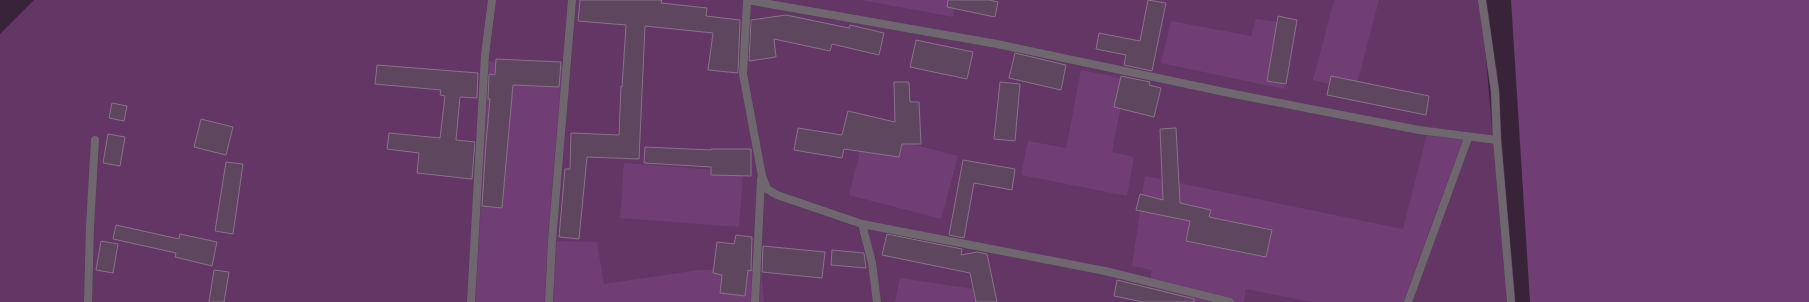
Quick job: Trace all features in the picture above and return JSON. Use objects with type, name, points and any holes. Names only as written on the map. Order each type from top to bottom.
[{"type":"street","points":[[471,302],[486,55],[492,0]]},
{"type":"street","points":[[549,302],[553,233],[572,0]]},
{"type":"street","points":[[1230,302],[1105,271],[862,224],[777,195],[766,189],[762,176],[743,74],[747,0],[997,44],[1257,99],[1419,130],[1468,138],[1497,140]]},
{"type":"street","points":[[1482,0],[1494,91],[1511,302]]},
{"type":"street","points":[[1408,302],[1468,138]]},
{"type":"street","points":[[88,302],[90,226],[95,140]]},
{"type":"street","points":[[755,302],[762,176]]},
{"type":"street","points":[[862,224],[872,263],[877,302]]},
{"type":"shaded area","points":[[34,0],[1481,0],[1507,302],[0,302],[0,34]]},
{"type":"shaded area","points":[[861,0],[955,0],[953,17]]},
{"type":"shaded area","points":[[1334,0],[1379,0],[1355,91],[1313,80]]},
{"type":"shaded area","points":[[1511,0],[1809,0],[1809,302],[1530,302]]},
{"type":"shaded area","points":[[1256,19],[1289,23],[1284,89],[1161,63],[1171,21],[1251,36]]},
{"type":"shaded area","points":[[485,61],[567,66],[553,241],[597,242],[604,284],[699,270],[761,268],[764,302],[474,302]]},
{"type":"shaded area","points":[[1081,70],[1126,79],[1112,152],[1134,157],[1127,196],[1021,175],[1028,141],[1066,148]]},
{"type":"shaded area","points":[[1429,126],[1466,134],[1409,302],[1311,302],[1246,289],[1244,302],[1145,302],[1152,270],[1132,266],[1145,176],[1403,229]]},
{"type":"shaded area","points":[[865,132],[958,156],[941,219],[849,195]]},
{"type":"shaded area","points":[[624,163],[743,172],[739,227],[620,218]]},
{"type":"shaded area","points":[[900,278],[994,292],[992,302],[895,302]]},
{"type":"building","points":[[580,0],[662,0],[661,3],[707,8],[706,16],[740,20],[738,73],[708,70],[713,33],[645,26],[639,159],[587,157],[579,239],[559,237],[565,169],[570,169],[571,133],[619,135],[626,25],[578,21]]},
{"type":"building","points":[[948,0],[989,0],[998,2],[995,17],[947,7]]},
{"type":"building","points":[[1148,0],[1166,3],[1152,71],[1124,65],[1126,55],[1096,49],[1099,33],[1140,41]]},
{"type":"building","points":[[786,15],[849,28],[850,25],[884,33],[879,55],[832,44],[830,51],[774,39],[776,57],[749,61],[751,20]]},
{"type":"building","points":[[1278,16],[1297,20],[1286,84],[1267,81]]},
{"type":"building","points":[[916,40],[973,52],[967,79],[910,67]]},
{"type":"building","points":[[1015,53],[1066,65],[1061,90],[1009,78]]},
{"type":"building","points":[[496,59],[561,62],[559,87],[513,85],[502,208],[482,206],[490,99],[488,99],[489,74],[495,75]]},
{"type":"building","points":[[377,65],[478,73],[477,98],[460,97],[456,140],[475,142],[472,179],[417,173],[419,153],[387,149],[389,133],[440,138],[445,96],[440,95],[441,90],[375,84]]},
{"type":"building","points":[[1121,76],[1150,82],[1149,85],[1161,88],[1154,117],[1114,107]]},
{"type":"building","points":[[1331,76],[1429,96],[1426,115],[1327,95]]},
{"type":"building","points":[[894,82],[909,82],[910,102],[919,102],[921,144],[902,144],[899,157],[844,149],[842,158],[794,150],[798,128],[842,135],[848,111],[895,122]]},
{"type":"building","points":[[1000,82],[1020,84],[1015,141],[994,139]]},
{"type":"building","points":[[112,103],[127,106],[124,121],[109,118]]},
{"type":"building","points":[[201,119],[233,127],[226,155],[194,147]]},
{"type":"building","points":[[1176,128],[1180,203],[1211,210],[1209,217],[1272,230],[1266,257],[1186,241],[1190,221],[1136,210],[1140,194],[1163,200],[1160,129]]},
{"type":"building","points":[[108,134],[125,137],[120,166],[103,163]]},
{"type":"building","points":[[645,147],[711,150],[751,149],[751,176],[711,175],[711,167],[644,163]]},
{"type":"building","points":[[963,160],[1015,169],[1012,190],[974,183],[964,238],[949,235]]},
{"type":"building","points":[[226,162],[243,164],[233,234],[215,231]]},
{"type":"building","points":[[116,225],[179,239],[180,234],[217,242],[212,266],[175,257],[176,253],[113,239]]},
{"type":"building","points":[[887,234],[962,249],[961,255],[977,252],[987,254],[997,302],[976,302],[970,273],[882,255]]},
{"type":"building","points":[[736,235],[752,237],[751,271],[748,270],[745,296],[720,293],[722,275],[713,273],[717,242],[734,244]]},
{"type":"building","points":[[101,241],[118,244],[113,273],[96,270]]},
{"type":"building","points":[[763,246],[825,252],[822,278],[762,272]]},
{"type":"building","points":[[832,250],[864,253],[866,268],[831,265]]},
{"type":"building","points":[[214,270],[229,272],[224,302],[209,302]]},
{"type":"building","points":[[1117,280],[1194,299],[1194,302],[1143,302],[1114,296]]}]
